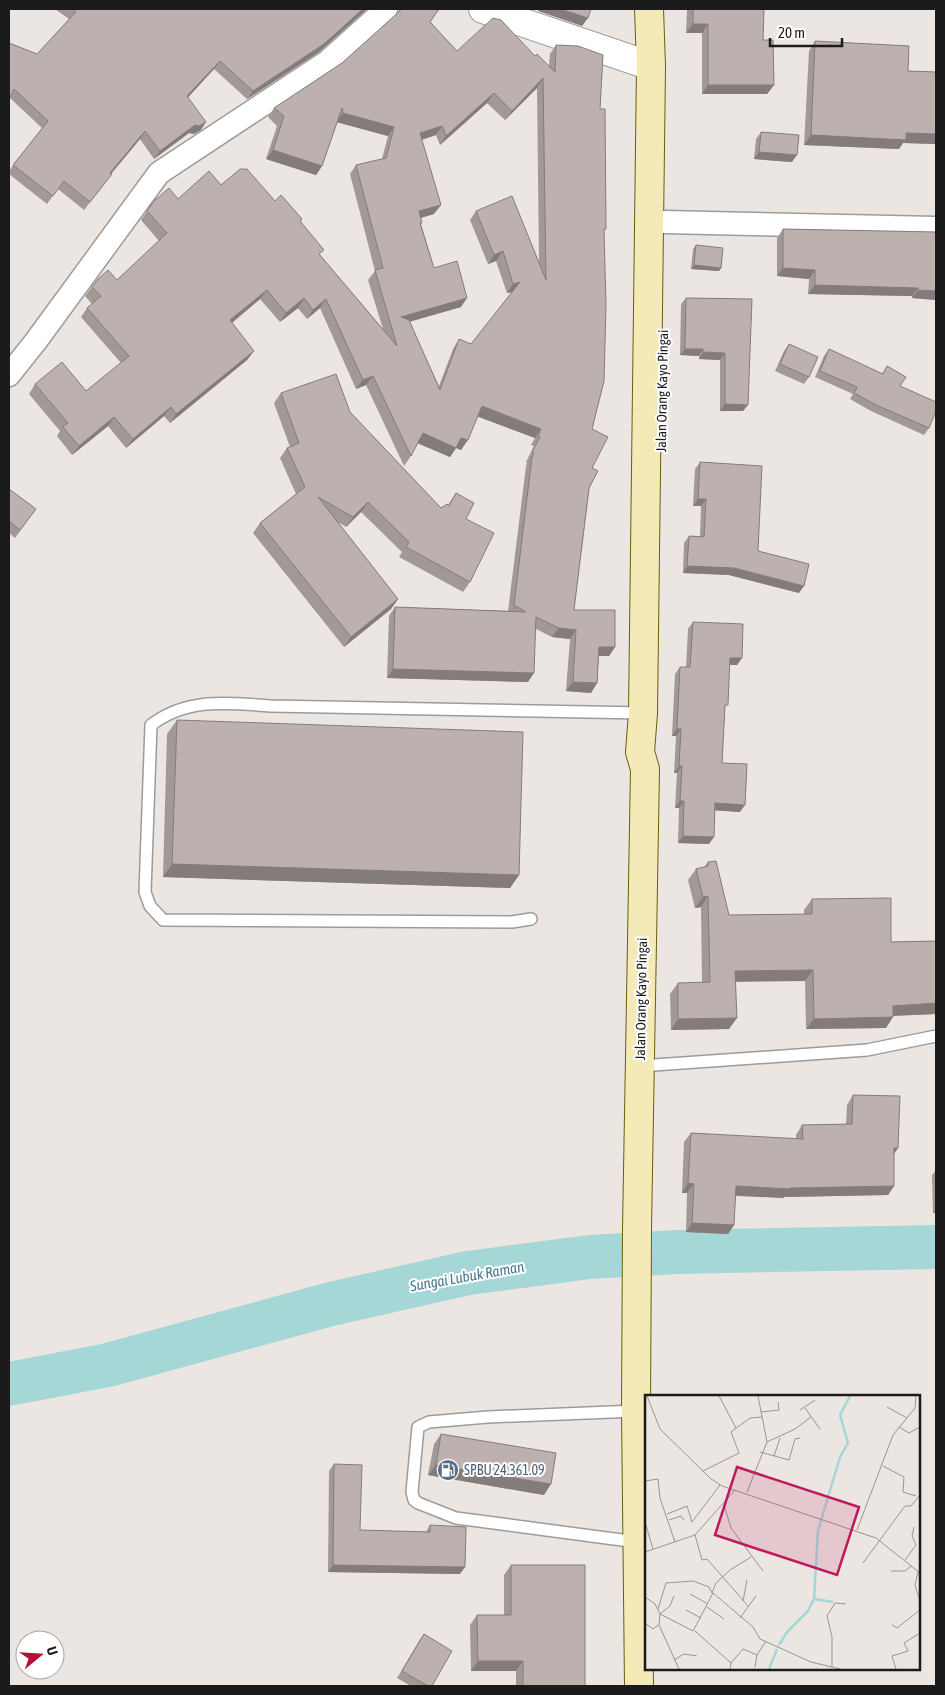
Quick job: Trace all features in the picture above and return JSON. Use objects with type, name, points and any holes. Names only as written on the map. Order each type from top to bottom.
[{"type":"main road","name":"Jalan Orang Kayo Pingai","points":[[639,1686],[636,1411],[645,769],[640,752],[643,713],[651,66],[649,9]]},
{"type":"main road","name":"Jalan Orang Kayo Pingai","points":[[645,769],[658,753],[666,9]]},
{"type":"street","points":[[9,375],[159,173],[327,62],[386,9]]},
{"type":"street","points":[[482,9],[651,66]]},
{"type":"street","points":[[664,222],[936,228]]},
{"type":"lane","points":[[532,919],[512,922],[163,920],[150,906],[145,892],[151,725],[174,711],[218,702],[272,706],[643,713]]},
{"type":"lane","points":[[640,1066],[867,1050],[936,1036]]},
{"type":"lane","points":[[636,1411],[488,1417],[423,1424],[418,1428],[412,1492],[414,1500],[418,1503],[456,1518],[638,1542]]},
{"type":"building","points":[[72,9],[363,9],[324,44],[253,91],[220,61],[187,96],[206,122],[199,126],[195,125],[160,151],[145,131],[110,173],[112,174],[90,202],[64,181],[53,196],[13,165],[48,121],[14,89],[9,100],[9,43],[37,54],[76,12]]},
{"type":"building","points":[[402,9],[439,9],[430,22],[457,51],[493,18],[501,20],[535,56],[537,54],[555,72],[556,45],[578,46],[603,55],[600,109],[605,109],[606,229],[604,229],[606,305],[604,381],[592,429],[608,437],[592,468],[598,471],[589,488],[574,610],[615,610],[615,647],[599,647],[597,683],[573,682],[576,630],[559,628],[536,617],[534,673],[393,669],[395,607],[526,612],[514,605],[534,453],[532,452],[540,437],[538,436],[541,429],[482,406],[468,440],[461,438],[456,448],[423,433],[411,456],[373,376],[363,380],[326,299],[313,310],[304,298],[286,313],[267,290],[230,320],[254,351],[176,414],[171,407],[133,439],[114,417],[79,446],[63,427],[68,423],[35,384],[62,362],[86,391],[129,356],[87,308],[101,296],[92,287],[108,270],[117,280],[167,233],[147,211],[154,201],[169,188],[178,199],[209,171],[221,185],[240,169],[247,169],[275,201],[281,195],[302,219],[300,221],[324,250],[319,254],[397,346],[375,270],[383,268],[356,165],[386,158],[394,127],[343,113],[342,108],[322,166],[273,150],[284,116],[274,108],[342,63]],"holes":[[[543,78],[546,280],[512,196],[476,211],[494,255],[503,251],[513,284],[520,282],[471,344],[459,339],[440,390],[409,320],[401,317],[467,298],[457,261],[434,268],[420,223],[422,223],[419,211],[441,205],[420,133],[442,126],[446,136],[494,93],[512,111]]]},
{"type":"building","points":[[560,9],[591,9],[588,18]]},
{"type":"building","points":[[693,9],[764,9],[763,40],[773,40],[774,85],[708,85],[708,24],[693,24]]},
{"type":"building","points":[[815,41],[909,46],[908,71],[936,72],[936,134],[906,133],[906,140],[811,135]]},
{"type":"building","points":[[761,132],[799,135],[797,155],[759,152]]},
{"type":"building","points":[[783,229],[936,232],[936,291],[918,290],[918,288],[815,285],[815,270],[783,268]]},
{"type":"building","points":[[696,245],[723,248],[721,268],[694,265]]},
{"type":"building","points":[[686,298],[752,299],[748,405],[725,404],[725,353],[703,352],[703,349],[685,349]]},
{"type":"building","points":[[789,344],[818,357],[809,377],[780,364]]},
{"type":"building","points":[[829,349],[883,374],[887,366],[906,377],[900,386],[936,402],[936,411],[929,428],[876,405],[854,393],[857,387],[820,371]]},
{"type":"building","points":[[336,374],[350,412],[441,508],[447,504],[449,506],[456,493],[474,503],[466,519],[494,533],[470,582],[406,547],[409,542],[368,502],[353,517],[318,497],[398,599],[351,637],[260,523],[305,487],[287,448],[299,443],[281,393]]},
{"type":"building","points":[[700,462],[762,466],[758,551],[809,564],[804,586],[734,568],[687,566],[689,536],[704,537],[706,499],[698,499]]},
{"type":"building","points":[[9,489],[36,509],[20,530],[9,521]]},
{"type":"building","points":[[693,622],[743,624],[742,658],[730,658],[728,705],[725,705],[722,763],[747,764],[745,805],[715,803],[714,837],[683,836],[684,801],[680,801],[682,766],[679,766],[681,729],[677,729],[680,667],[690,667]]},
{"type":"building","points":[[177,720],[523,732],[519,875],[172,864]]},
{"type":"building","points":[[716,861],[729,915],[812,914],[812,899],[891,898],[891,942],[936,941],[936,1003],[893,1006],[893,1017],[814,1019],[813,970],[735,971],[737,1018],[678,1019],[678,983],[710,982],[708,896],[703,897],[696,869],[708,866],[708,862]]},
{"type":"building","points":[[853,1095],[900,1096],[898,1148],[894,1148],[894,1186],[790,1189],[736,1186],[734,1225],[692,1223],[694,1184],[688,1183],[691,1133],[803,1139],[802,1125],[852,1124]]},
{"type":"building","points":[[441,1434],[556,1453],[551,1484],[436,1465]]},
{"type":"building","points":[[334,1464],[362,1465],[360,1530],[430,1532],[430,1525],[466,1527],[465,1567],[333,1565]]},
{"type":"building","points":[[511,1565],[585,1565],[585,1686],[523,1686],[523,1661],[478,1661],[477,1615],[511,1615]]},
{"type":"building","points":[[424,1634],[452,1651],[432,1686],[428,1686],[402,1671]]},
{"type":"waterway","name":"Sungai Lubuk Raman","points":[[9,1384],[108,1365],[331,1304],[468,1273],[590,1257],[677,1252],[936,1247]]},
{"type":"place","name":"SPBU 24.361.09","points":[[448,1470]]}]
